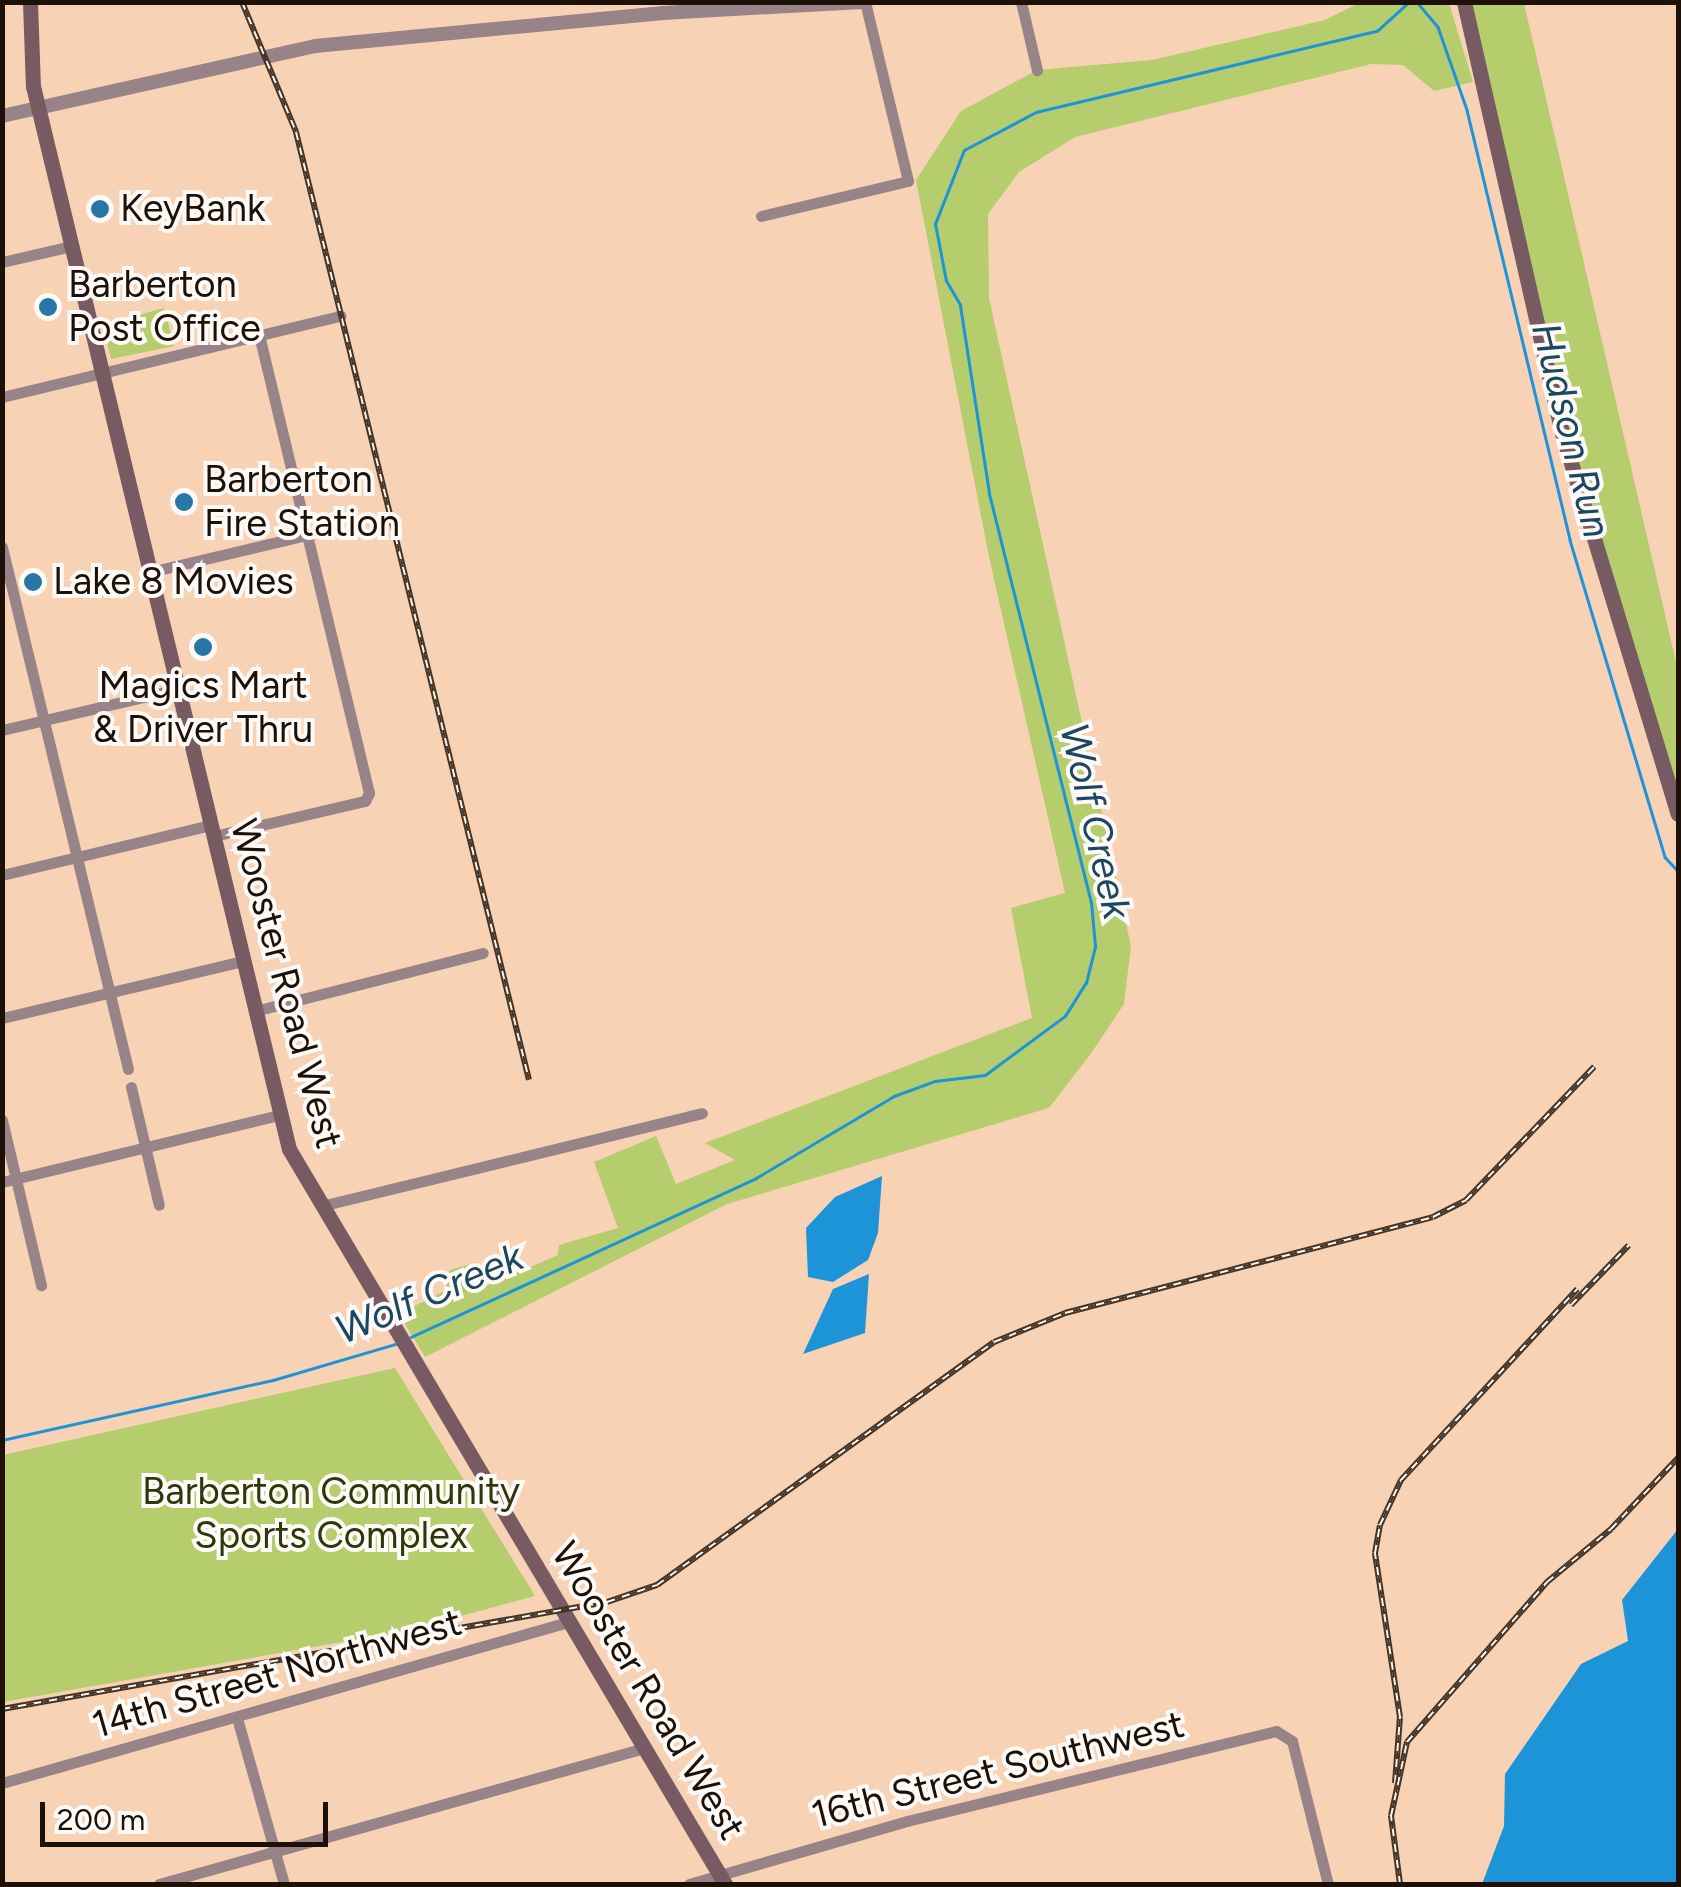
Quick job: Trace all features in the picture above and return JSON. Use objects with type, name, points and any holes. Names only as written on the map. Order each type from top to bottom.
[{"type":"main road","points":[[1464,2],[1562,433],[1678,814]]},
{"type":"main road","name":"Wooster Road West","points":[[29,3],[28,56],[39,108],[292,1156],[723,1880]]},
{"type":"street","points":[[2,116],[316,46],[663,13],[864,2],[908,181],[762,216]]},
{"type":"street","points":[[1022,2],[1038,70]]},
{"type":"street","points":[[2,262],[72,246]]},
{"type":"street","points":[[2,396],[340,316]]},
{"type":"street","points":[[2,875],[365,800],[369,793],[259,336]]},
{"type":"street","points":[[150,572],[307,535]]},
{"type":"street","points":[[2,548],[128,1069]]},
{"type":"street","points":[[2,607],[16,604]]},
{"type":"street","points":[[2,730],[178,689]]},
{"type":"street","points":[[255,1011],[483,953]]},
{"type":"street","points":[[2,1018],[244,961]]},
{"type":"street","points":[[131,1087],[159,1205]]},
{"type":"street","points":[[321,1206],[702,1113]]},
{"type":"street","points":[[2,1182],[280,1115]]},
{"type":"street","points":[[2,1120],[41,1285]]},
{"type":"street","name":"14th Street Northwest","points":[[2,1783],[568,1622]]},
{"type":"street","points":[[237,1718],[284,1884]]},
{"type":"street","name":"16th Street Southwest","points":[[689,1884],[723,1880],[1280,1731],[1290,1738],[1328,1884]]},
{"type":"street","points":[[159,1884],[644,1748]]},
{"type":"green space","points":[[1359,3],[1449,3],[1473,82],[1434,91],[1403,65],[1371,64],[1075,137],[1019,172],[988,214],[989,298],[1131,946],[1124,1004],[1092,1052],[1049,1108],[727,1204],[425,1357],[399,1314],[444,1291],[450,1270],[477,1262],[484,1287],[558,1255],[559,1245],[618,1228],[594,1162],[656,1136],[676,1184],[735,1160],[705,1143],[1032,1018],[1011,908],[1065,893],[989,557],[916,180],[961,111],[1037,70],[1152,60],[1325,20]]},
{"type":"green space","points":[[1464,3],[1524,3],[1678,671],[1678,814],[1614,618]]},
{"type":"green space","points":[[164,308],[174,346],[111,359],[103,325]]},
{"type":"green space","name":"Barberton Community Sports Complex","points":[[395,1368],[535,1596],[409,1630],[3,1702],[3,1455]]},
{"type":"water","points":[[882,1176],[878,1233],[868,1260],[833,1282],[808,1277],[806,1228],[835,1197]]},
{"type":"water","points":[[869,1274],[865,1333],[803,1354],[833,1289]]},
{"type":"water","points":[[1678,1529],[1678,1884],[1482,1884],[1504,1826],[1505,1774],[1581,1664],[1628,1641],[1622,1600]]},
{"type":"waterway","name":"Wolf Creek","points":[[411,1337],[756,1178],[894,1096],[935,1081],[985,1075],[1065,1016],[1086,983],[1095,946],[1091,903],[989,493],[960,305],[946,281],[935,224],[964,150],[1036,112],[1377,31],[1409,2]]},
{"type":"waterway","name":"Hudson Run","points":[[1417,2],[1438,27],[1467,110],[1570,540],[1665,857],[1678,871]]},
{"type":"waterway","name":"Wolf Creek","points":[[2,1440],[273,1380],[399,1343]]},
{"type":"railway","points":[[242,2],[296,132],[529,1080]]},
{"type":"railway","points":[[2,1709],[607,1602],[657,1585],[994,1342],[1065,1313],[1433,1217],[1466,1200],[1594,1067]]},
{"type":"railway","points":[[1571,1305],[1629,1245]]},
{"type":"railway","points":[[1395,1783],[1400,1717],[1375,1553],[1380,1525],[1401,1480],[1577,1289]]},
{"type":"railway","points":[[1400,1884],[1391,1816],[1407,1742],[1547,1582],[1611,1529],[1678,1458]]},
{"type":"place","name":"KeyBank","points":[[100,209]]},
{"type":"place","name":"Barberton Post Office","points":[[48,307]]},
{"type":"place","name":"Barberton Fire Station","points":[[184,502]]},
{"type":"place","name":"Lake 8 Movies","points":[[33,582]]},
{"type":"place","name":"Magics Mart & Driver Thru","points":[[203,647]]}]
